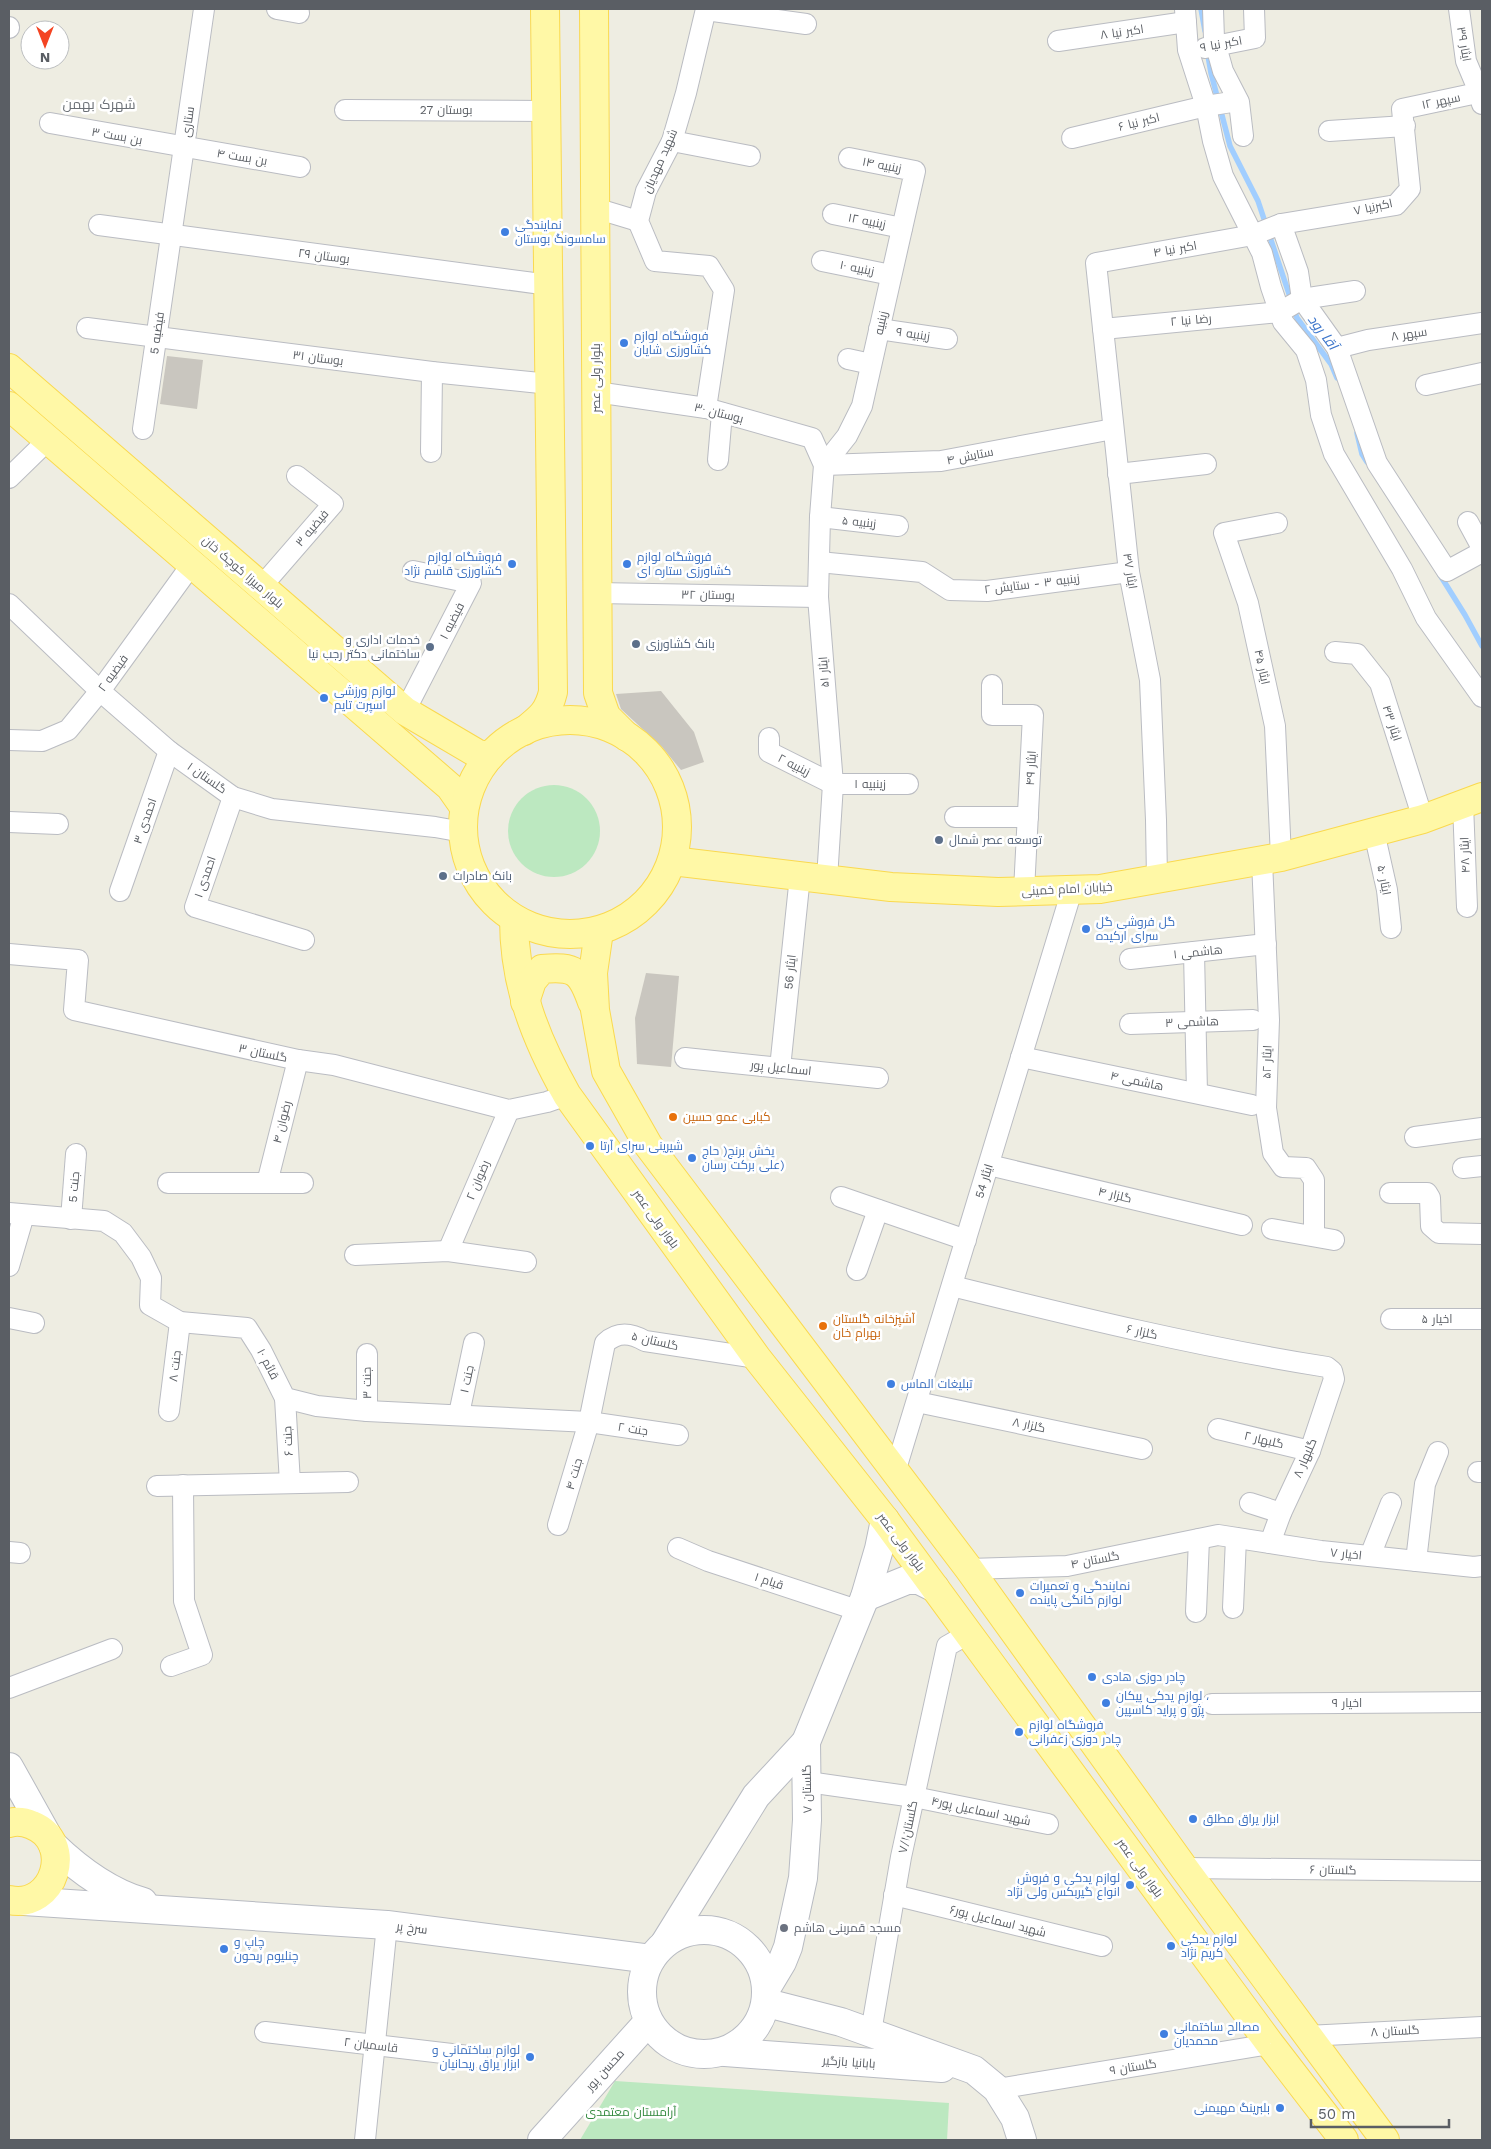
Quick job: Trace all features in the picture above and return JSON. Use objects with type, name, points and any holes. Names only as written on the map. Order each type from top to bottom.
[{"type":"main road","points":[[524,731],[546,713],[554,692],[545,9]]},
{"type":"main road","name":"بلوار ولی عصر","points":[[594,9],[598,693],[606,716],[627,737]]},
{"type":"main road","name":"بلوار میرزا کوچک خان","points":[[9,368],[404,711],[478,754],[490,756]]},
{"type":"main road","points":[[9,406],[450,787],[464,820]]},
{"type":"main road","points":[[571,720],[600,725],[627,737],[650,756],[662,772],[676,808],[678,828],[672,860],[662,884],[645,904],[627,918],[599,930],[558,934],[529,927],[514,919],[493,902],[476,879],[465,852],[464,820],[473,781],[490,756],[511,738],[524,731],[552,722],[571,720]]},
{"type":"main road","name":"خیابان امام خمینی","points":[[672,860],[890,888],[1024,891],[1100,889],[1271,859],[1424,819],[1473,800]]},
{"type":"main road","name":"بلوار ولی عصر","points":[[514,919],[515,952],[525,1002],[547,1059],[567,1095],[757,1358],[885,1520],[1270,2044],[1344,2140]]},
{"type":"main road","points":[[599,930],[593,973],[595,1010],[606,1070],[648,1145],[969,1569],[1184,1868],[1385,2140]]},
{"type":"main road","points":[[525,1002],[532,981],[542,969],[562,967],[577,972],[586,984],[595,1010]]},
{"type":"main road","name":"گلستان ۷","points":[[767,1995],[788,1946],[804,1878],[808,1782],[806,1742],[863,1604],[879,1549],[885,1520]]},
{"type":"main road","points":[[863,1604],[907,1580],[919,1580],[935,1588]]},
{"type":"main road","points":[[658,1951],[674,1937],[691,1931],[708,1930],[726,1934],[741,1942],[754,1954],[763,1970],[767,1995],[761,2019],[752,2033],[740,2044],[725,2052],[704,2055],[683,2051],[664,2041],[648,2022],[643,2005],[642,1984],[645,1971],[756,1796],[806,1742]]},
{"type":"main road","name":"سرخ پر","points":[[9,1767],[50,1840],[81,1870],[111,1889],[140,1902],[171,1910]]},
{"type":"main road","points":[[9,1823],[26,1822],[37,1827],[50,1840],[57,1858],[56,1870],[51,1882],[35,1897],[14,1901]]},
{"type":"main road","name":"سرخ پر","points":[[14,1901],[387,1925],[658,1951]]},
{"type":"main road","points":[[767,1995],[974,2070],[997,2089],[1015,2118],[1022,2140]]},
{"type":"main road","name":"محسن پور","points":[[542,2140],[648,2022]]},
{"type":"main road","name":"بابانیا بازگیر","points":[[725,2052],[974,2070]]},
{"type":"street","name":"ستاری","points":[[172,236],[204,9]]},
{"type":"street","points":[[277,9],[300,13]]},
{"type":"street","points":[[706,9],[806,24]]},
{"type":"street","name":"شهید مهدیان","points":[[638,221],[646,191],[672,141],[686,93],[706,9]]},
{"type":"street","points":[[1213,9],[1216,46],[1223,71],[1238,101],[1243,136]]},
{"type":"street","name":"اکبر نیا ۹","points":[[1188,50],[1255,38],[1254,9]]},
{"type":"street","name":"ایثار ۳۹","points":[[1458,9],[1466,61],[1481,97]]},
{"type":"street","points":[[1186,16],[1188,50],[1206,106],[1213,141],[1224,176],[1262,253],[1283,322],[1306,350],[1316,380],[1321,415],[1334,454],[1402,569],[1426,618],[1482,697]]},
{"type":"street","name":"اکبر نیا ۸","points":[[1058,41],[1151,18],[1186,16]]},
{"type":"street","name":"سپهر ۱۲","points":[[1329,131],[1404,118],[1481,97]]},
{"type":"street","name":"اکبر نیا ۶","points":[[1072,138],[1206,106],[1238,101]]},
{"type":"street","name":"بوستان 27","points":[[345,110],[546,111]]},
{"type":"street","name":"اکبرنیا ۷","points":[[1253,235],[1281,224],[1396,205],[1410,189],[1404,118]]},
{"type":"street","name":"بن بست ۳","points":[[50,123],[184,148]]},
{"type":"street","points":[[672,141],[750,156]]},
{"type":"street","name":"بن بست ۴","points":[[184,148],[300,167]]},
{"type":"street","name":"زینبیه ۱۴","points":[[849,158],[915,171]]},
{"type":"street","name":"زینبیه","points":[[824,465],[847,436],[862,406],[915,171]]},
{"type":"street","points":[[595,208],[638,221],[655,260],[708,266],[724,290],[714,411],[718,460]]},
{"type":"street","name":"زینبیه ۱۲","points":[[833,214],[902,228]]},
{"type":"street","points":[[1281,224],[1298,272],[1302,299],[1337,348],[1377,463],[1447,571],[1482,552]]},
{"type":"street","name":"بوستان ۲۹","points":[[99,225],[548,285]]},
{"type":"street","name":"اکبر نیا ۴","points":[[1096,263],[1253,235]]},
{"type":"street","name":"فیضیه 5","points":[[143,429],[172,236]]},
{"type":"street","name":"زینبیه ۱۰","points":[[822,261],[891,275]]},
{"type":"street","name":"ایثار ۴۷","points":[[1096,263],[1130,572],[1150,680],[1157,879]]},
{"type":"street","points":[[1280,312],[1302,299],[1355,291]]},
{"type":"street","name":"رضا نیا ۲","points":[[1103,329],[1280,312]]},
{"type":"street","name":"سپهر ۸","points":[[1337,348],[1368,340],[1482,323]]},
{"type":"street","name":"بوستان ۳۱","points":[[87,328],[432,372],[550,384]]},
{"type":"street","name":"زینبیه ۹","points":[[879,329],[947,339]]},
{"type":"street","points":[[848,359],[871,364]]},
{"type":"street","points":[[431,452],[432,372]]},
{"type":"street","points":[[1426,385],[1482,373]]},
{"type":"street","name":"بوستان ۳۰","points":[[596,392],[714,411],[812,438],[824,465]]},
{"type":"street","name":"ستایش ۴","points":[[824,465],[941,461],[1113,429]]},
{"type":"street","points":[[9,478],[48,440]]},
{"type":"street","points":[[1118,474],[1206,464]]},
{"type":"street","name":"ایثار ۵۱","points":[[824,465],[820,517],[818,597],[833,784],[827,880]]},
{"type":"street","name":"فیضیه ۳","points":[[262,587],[333,504],[297,476]]},
{"type":"street","name":"زینبیه ۵","points":[[820,517],[898,526]]},
{"type":"street","points":[[1468,522],[1482,548]]},
{"type":"street","name":"ایثار ۴۵","points":[[1271,859],[1275,726],[1248,603],[1224,533],[1277,523]]},
{"type":"street","name":"زینبیه ۳ - ستایش ۲","points":[[819,562],[922,572],[950,590],[978,591],[1130,572]]},
{"type":"street","name":"فیضیه ۲","points":[[9,740],[42,741],[68,730],[100,691],[192,564]]},
{"type":"street","name":"فیضیه ۱","points":[[404,711],[471,583],[413,571]]},
{"type":"street","name":"بوستان ۳۲","points":[[597,593],[818,597]]},
{"type":"street","name":"گلستان ۱","points":[[9,604],[100,691],[169,751],[233,797],[272,809],[435,827],[464,820]]},
{"type":"street","name":"ایثار ۴۳","points":[[1335,652],[1357,654],[1380,683],[1424,819]]},
{"type":"street","name":"ایثار ۴۹","points":[[992,685],[992,715],[1033,715],[1024,891]]},
{"type":"street","name":"زینبیه ۲","points":[[769,738],[770,752],[833,784]]},
{"type":"street","name":"احمدی ۳","points":[[120,891],[169,751]]},
{"type":"street","name":"زینبیه ۱","points":[[833,784],[908,784]]},
{"type":"street","name":"احمدی ۱","points":[[233,797],[195,907],[304,940]]},
{"type":"street","name":"ایثار ۴۸","points":[[1467,907],[1473,800]]},
{"type":"street","points":[[955,817],[1028,817]]},
{"type":"street","points":[[9,822],[58,824]]},
{"type":"street","name":"ایثار ۵۰","points":[[1374,832],[1387,890],[1391,928]]},
{"type":"street","name":"ایثار ۵۲","points":[[1271,859],[1266,944],[1269,1020],[1266,1108],[1273,1153],[1283,1166],[1306,1168],[1314,1180],[1314,1236]]},
{"type":"street","name":"ایثار 56","points":[[780,1068],[800,876]]},
{"type":"street","name":"ایثار 54","points":[[895,1472],[1072,890]]},
{"type":"street","name":"هاشمی ۱","points":[[1130,959],[1266,944]]},
{"type":"street","points":[[1194,952],[1197,1022],[1197,1094]]},
{"type":"street","name":"گلستان ۳","points":[[9,954],[78,960],[74,1010],[298,1060],[334,1065],[509,1110],[547,1102],[567,1095]]},
{"type":"street","name":"هاشمی ۳","points":[[1130,1024],[1253,1020]]},
{"type":"street","name":"هاشمی ۴","points":[[1022,1057],[1252,1105]]},
{"type":"street","name":"اسماعیل پور","points":[[685,1058],[878,1078]]},
{"type":"street","name":"رضوان ۴","points":[[267,1183],[298,1060]]},
{"type":"street","name":"رضوان ۲","points":[[448,1251],[509,1110]]},
{"type":"street","points":[[1415,1136],[1482,1128]]},
{"type":"street","name":"جنت 5","points":[[71,1219],[76,1154]]},
{"type":"street","name":"گلزار ۴","points":[[989,1165],[1242,1225]]},
{"type":"street","points":[[168,1183],[303,1183]]},
{"type":"street","points":[[1390,1193],[1427,1193],[1430,1198],[1431,1226],[1439,1233],[1482,1234]]},
{"type":"street","points":[[841,1197],[966,1240]]},
{"type":"street","points":[[857,1270],[878,1210]]},
{"type":"street","points":[[9,1266],[16,1214]]},
{"type":"street","name":"قائم ۱۰","points":[[16,1214],[104,1221],[123,1233],[141,1257],[152,1278],[150,1305],[180,1322],[247,1328],[262,1350],[285,1398]]},
{"type":"street","points":[[1272,1229],[1334,1240]]},
{"type":"street","points":[[355,1256],[448,1251],[526,1262]]},
{"type":"street","name":"گلزار ۶","points":[[952,1286],[1108,1325],[1244,1354],[1327,1367],[1332,1371]]},
{"type":"street","points":[[9,1318],[34,1323]]},
{"type":"street","name":"اخیار ۵","points":[[1391,1319],[1482,1318]]},
{"type":"street","name":"جنت ۸","points":[[170,1411],[180,1322]]},
{"type":"street","name":"گلستان ۵","points":[[589,1422],[606,1344],[612,1337],[632,1334],[645,1341],[757,1358]]},
{"type":"street","name":"جنت ۱","points":[[459,1414],[474,1343]]},
{"type":"street","name":"جنت ۳","points":[[366,1354],[367,1411]]},
{"type":"street","name":"گلبهار ۸","points":[[1270,1543],[1281,1513],[1310,1451],[1334,1379],[1332,1371]]},
{"type":"street","points":[[285,1398],[317,1406],[367,1411],[459,1414],[589,1422]]},
{"type":"street","name":"جنت ۶","points":[[285,1398],[290,1483]]},
{"type":"street","name":"گلزار ۸","points":[[917,1402],[1142,1449]]},
{"type":"street","name":"جنت ۲","points":[[589,1422],[678,1436]]},
{"type":"street","name":"جنت ۴","points":[[558,1525],[589,1422]]},
{"type":"street","name":"گلبهار ۲","points":[[1218,1429],[1310,1451]]},
{"type":"street","points":[[1416,1561],[1425,1484],[1438,1452]]},
{"type":"street","points":[[157,1486],[348,1482]]},
{"type":"street","points":[[171,1666],[202,1655],[184,1600],[183,1485]]},
{"type":"street","points":[[1250,1503],[1281,1513]]},
{"type":"street","points":[[1370,1556],[1391,1503]]},
{"type":"street","points":[[1218,1537],[1233,1608]]},
{"type":"street","points":[[1196,1612],[1218,1537]]},
{"type":"street","name":"اخیار ۷","points":[[1218,1537],[1370,1556],[1478,1566]]},
{"type":"street","name":"گلستان ۴","points":[[969,1569],[1067,1566],[1218,1537]]},
{"type":"street","name":"قیام ۱","points":[[678,1548],[708,1561],[863,1604]]},
{"type":"street","name":"گلستان۷/۱","points":[[871,2032],[894,1895],[947,1646],[968,1634]]},
{"type":"street","points":[[9,1688],[112,1648]]},
{"type":"street","name":"اخیار ۹","points":[[1212,1704],[1482,1702]]},
{"type":"street","name":"شهید اسماعیل پور۴","points":[[808,1782],[914,1797],[1048,1824]]},
{"type":"street","name":"گلستان ۶","points":[[1184,1868],[1482,1872]]},
{"type":"street","name":"شهید اسماعیل پور۶","points":[[894,1895],[1102,1946]]},
{"type":"street","points":[[365,2140],[387,1925]]},
{"type":"street","name":"گلستان ۸","points":[[1307,2036],[1482,2026]]},
{"type":"street","name":"قاسمیان ۲","points":[[265,2032],[478,2057]]},
{"type":"street","name":"گلستان ۹","points":[[997,2089],[1270,2044]]},
{"type":"green space","points":[[545,785],[563,785],[580,792],[593,805],[600,822],[600,840],[593,857],[580,870],[563,877],[545,877],[528,870],[515,857],[508,840],[508,822],[515,805],[528,792]]},
{"type":"green space","name":"آرامستان معتمدی","points":[[615,2081],[949,2103],[947,2140],[580,2140]]},
{"type":"building","points":[[167,356],[203,360],[197,409],[160,404]]},
{"type":"building","points":[[661,691],[694,732],[704,762],[681,770],[662,747],[621,709],[616,694]]},
{"type":"building","points":[[646,973],[679,976],[671,1067],[637,1064],[635,1018]]},
{"type":"waterway","name":"آقا رود","points":[[1201,9],[1205,31]]},
{"type":"waterway","name":"آقا رود","points":[[1207,50],[1230,146],[1258,201],[1297,318],[1331,364],[1337,378]]},
{"type":"waterway","name":"آقا رود","points":[[1357,433],[1362,454],[1367,462]]},
{"type":"waterway","name":"آقا رود","points":[[1440,575],[1482,646]]},
{"type":"place","name":"نمایندگی سامسونگ بوستان","points":[[505,232]]},
{"type":"place","name":"فروشگاه لوازم کشاورزی شایان","points":[[624,343]]},
{"type":"place","name":"فروشگاه لوازم کشاورزی قاسم نژاد","points":[[512,564]]},
{"type":"place","name":"فروشگاه لوازم کشاورزی ستاره ای","points":[[627,564]]},
{"type":"place","name":"بانک کشاورزی","points":[[636,644]]},
{"type":"place","name":"خدمات اداری و ساختمانی دکتر رجب نیا","points":[[430,647]]},
{"type":"place","name":"لوازم ورزشی اسپرت تایم","points":[[324,698]]},
{"type":"place","name":"توسعه عصر شمال","points":[[939,840]]},
{"type":"place","name":"بانک صادرات","points":[[443,876]]},
{"type":"place","name":"گل فروشی گل سرای ارکیده","points":[[1086,929]]},
{"type":"place","name":"کبابی عمو حسین","points":[[673,1117]]},
{"type":"place","name":"شیرینی سرای آرتا","points":[[590,1146]]},
{"type":"place","name":"پخش برنج( حاج علی برکت رسان)","points":[[692,1158]]},
{"type":"place","name":"آشپزخانه گلستان بهرام خان","points":[[823,1326]]},
{"type":"place","name":"تبلیغات الماس","points":[[891,1384]]},
{"type":"place","name":"نمایندگی و تعمیرات لوازم خانگی پاینده","points":[[1020,1593]]},
{"type":"place","name":"چادر دوزی هادی","points":[[1092,1677]]},
{"type":"place","name":"لوازم یدکی پیکان ، پژو و پراید کاسپین","points":[[1106,1703]]},
{"type":"place","name":"فروشگاه لوازم چادر دوزی زعفرانی","points":[[1019,1732]]},
{"type":"place","name":"ابزار یراق مطلق","points":[[1193,1819]]},
{"type":"place","name":"لوازم یدکی و فروش انواع گیربکس ولی نژاد","points":[[1130,1885]]},
{"type":"place","name":"مسجد قمربنی هاشم","points":[[784,1928]]},
{"type":"place","name":"لوازم یدکی کریم نژاد","points":[[1171,1946]]},
{"type":"place","name":"چاپ و چنلیوم ریحون","points":[[224,1949]]},
{"type":"place","name":"مصالح ساختمانی محمدیان","points":[[1164,2034]]},
{"type":"place","name":"لوازم ساختمانی و ابزار یراق ریحانیان","points":[[530,2057]]},
{"type":"place","name":"بلبرینگ مهیمنی","points":[[1280,2108]]},
{"type":"district","name":"شهرک بهمن","points":[[99,104]]}]
